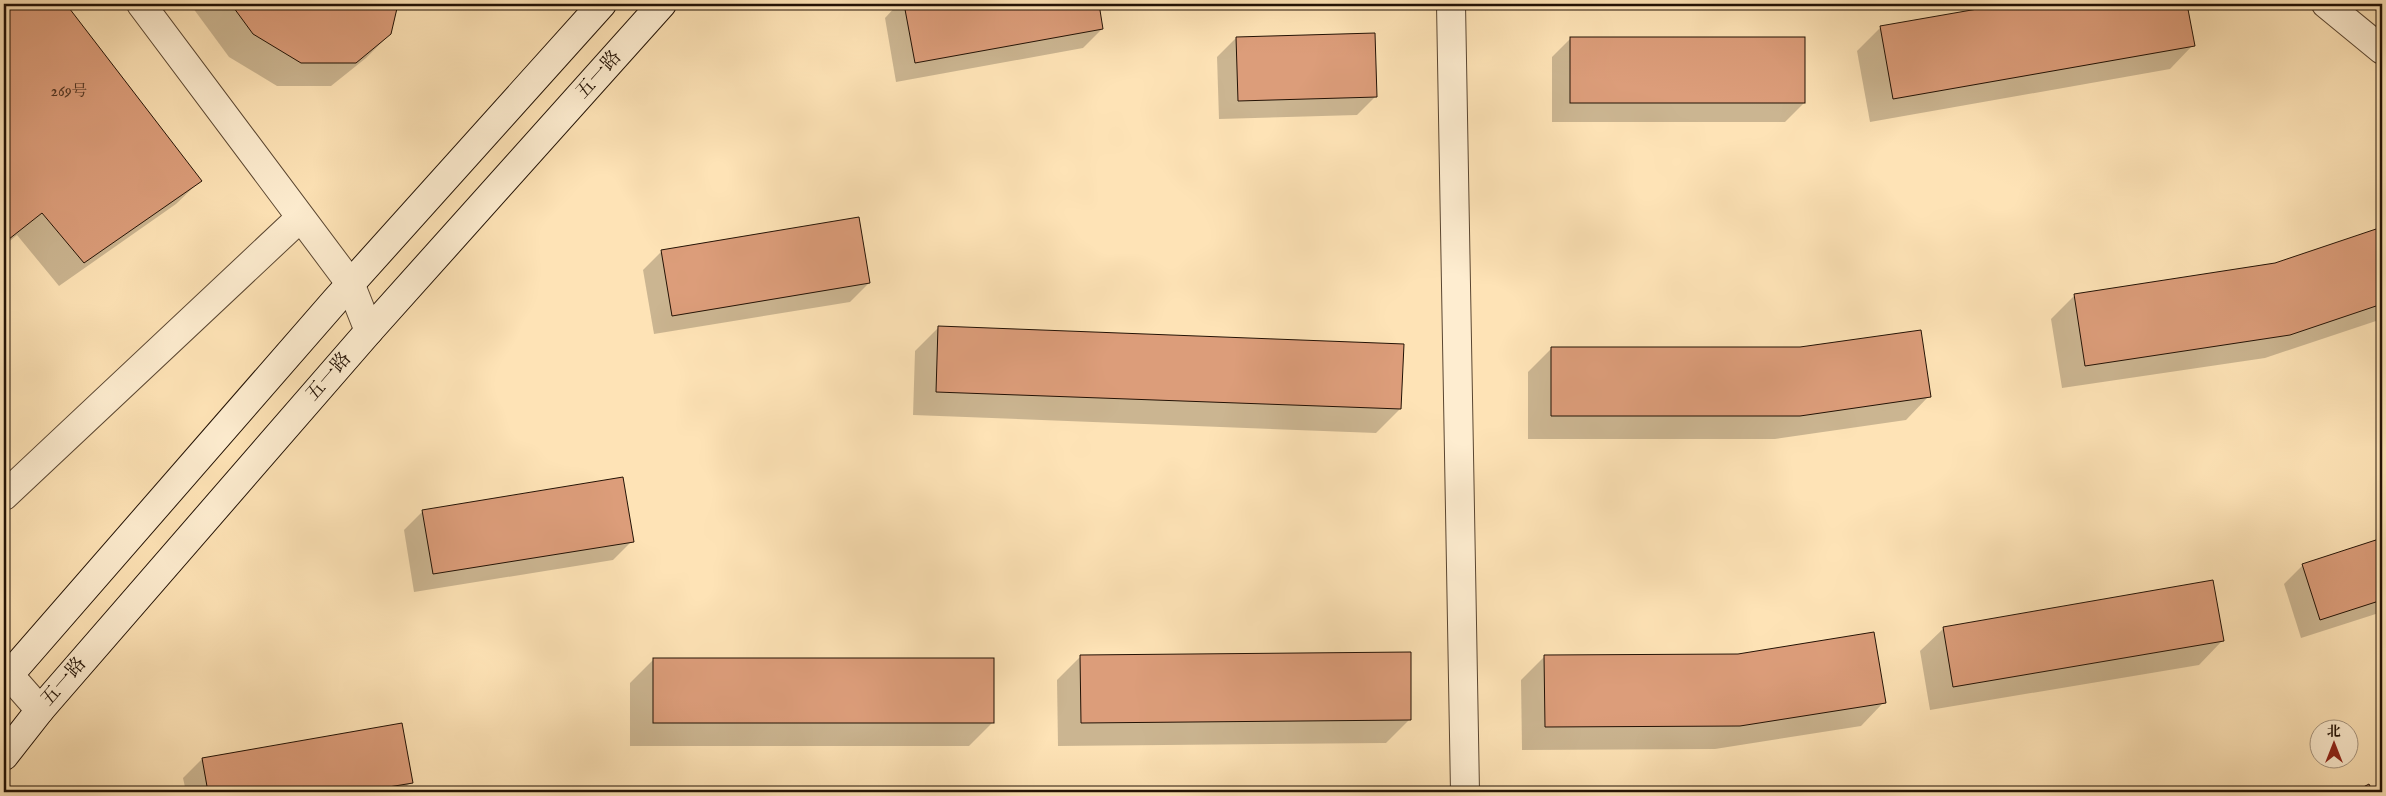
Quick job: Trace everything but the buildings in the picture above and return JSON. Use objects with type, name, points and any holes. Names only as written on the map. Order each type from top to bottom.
[{"type":"main road","points":[[142,4],[350,284],[369,331]]},
{"type":"main road","points":[[40,710],[6,675],[350,284],[602,4]]},
{"type":"main road","name":"五一路","points":[[4,756],[40,710],[369,331],[662,4]]},
{"type":"main road","points":[[1451,4],[1465,792]]},
{"type":"main road","points":[[2326,4],[2382,50]]},
{"type":"main road","points":[[4,496],[300,218]]}]
